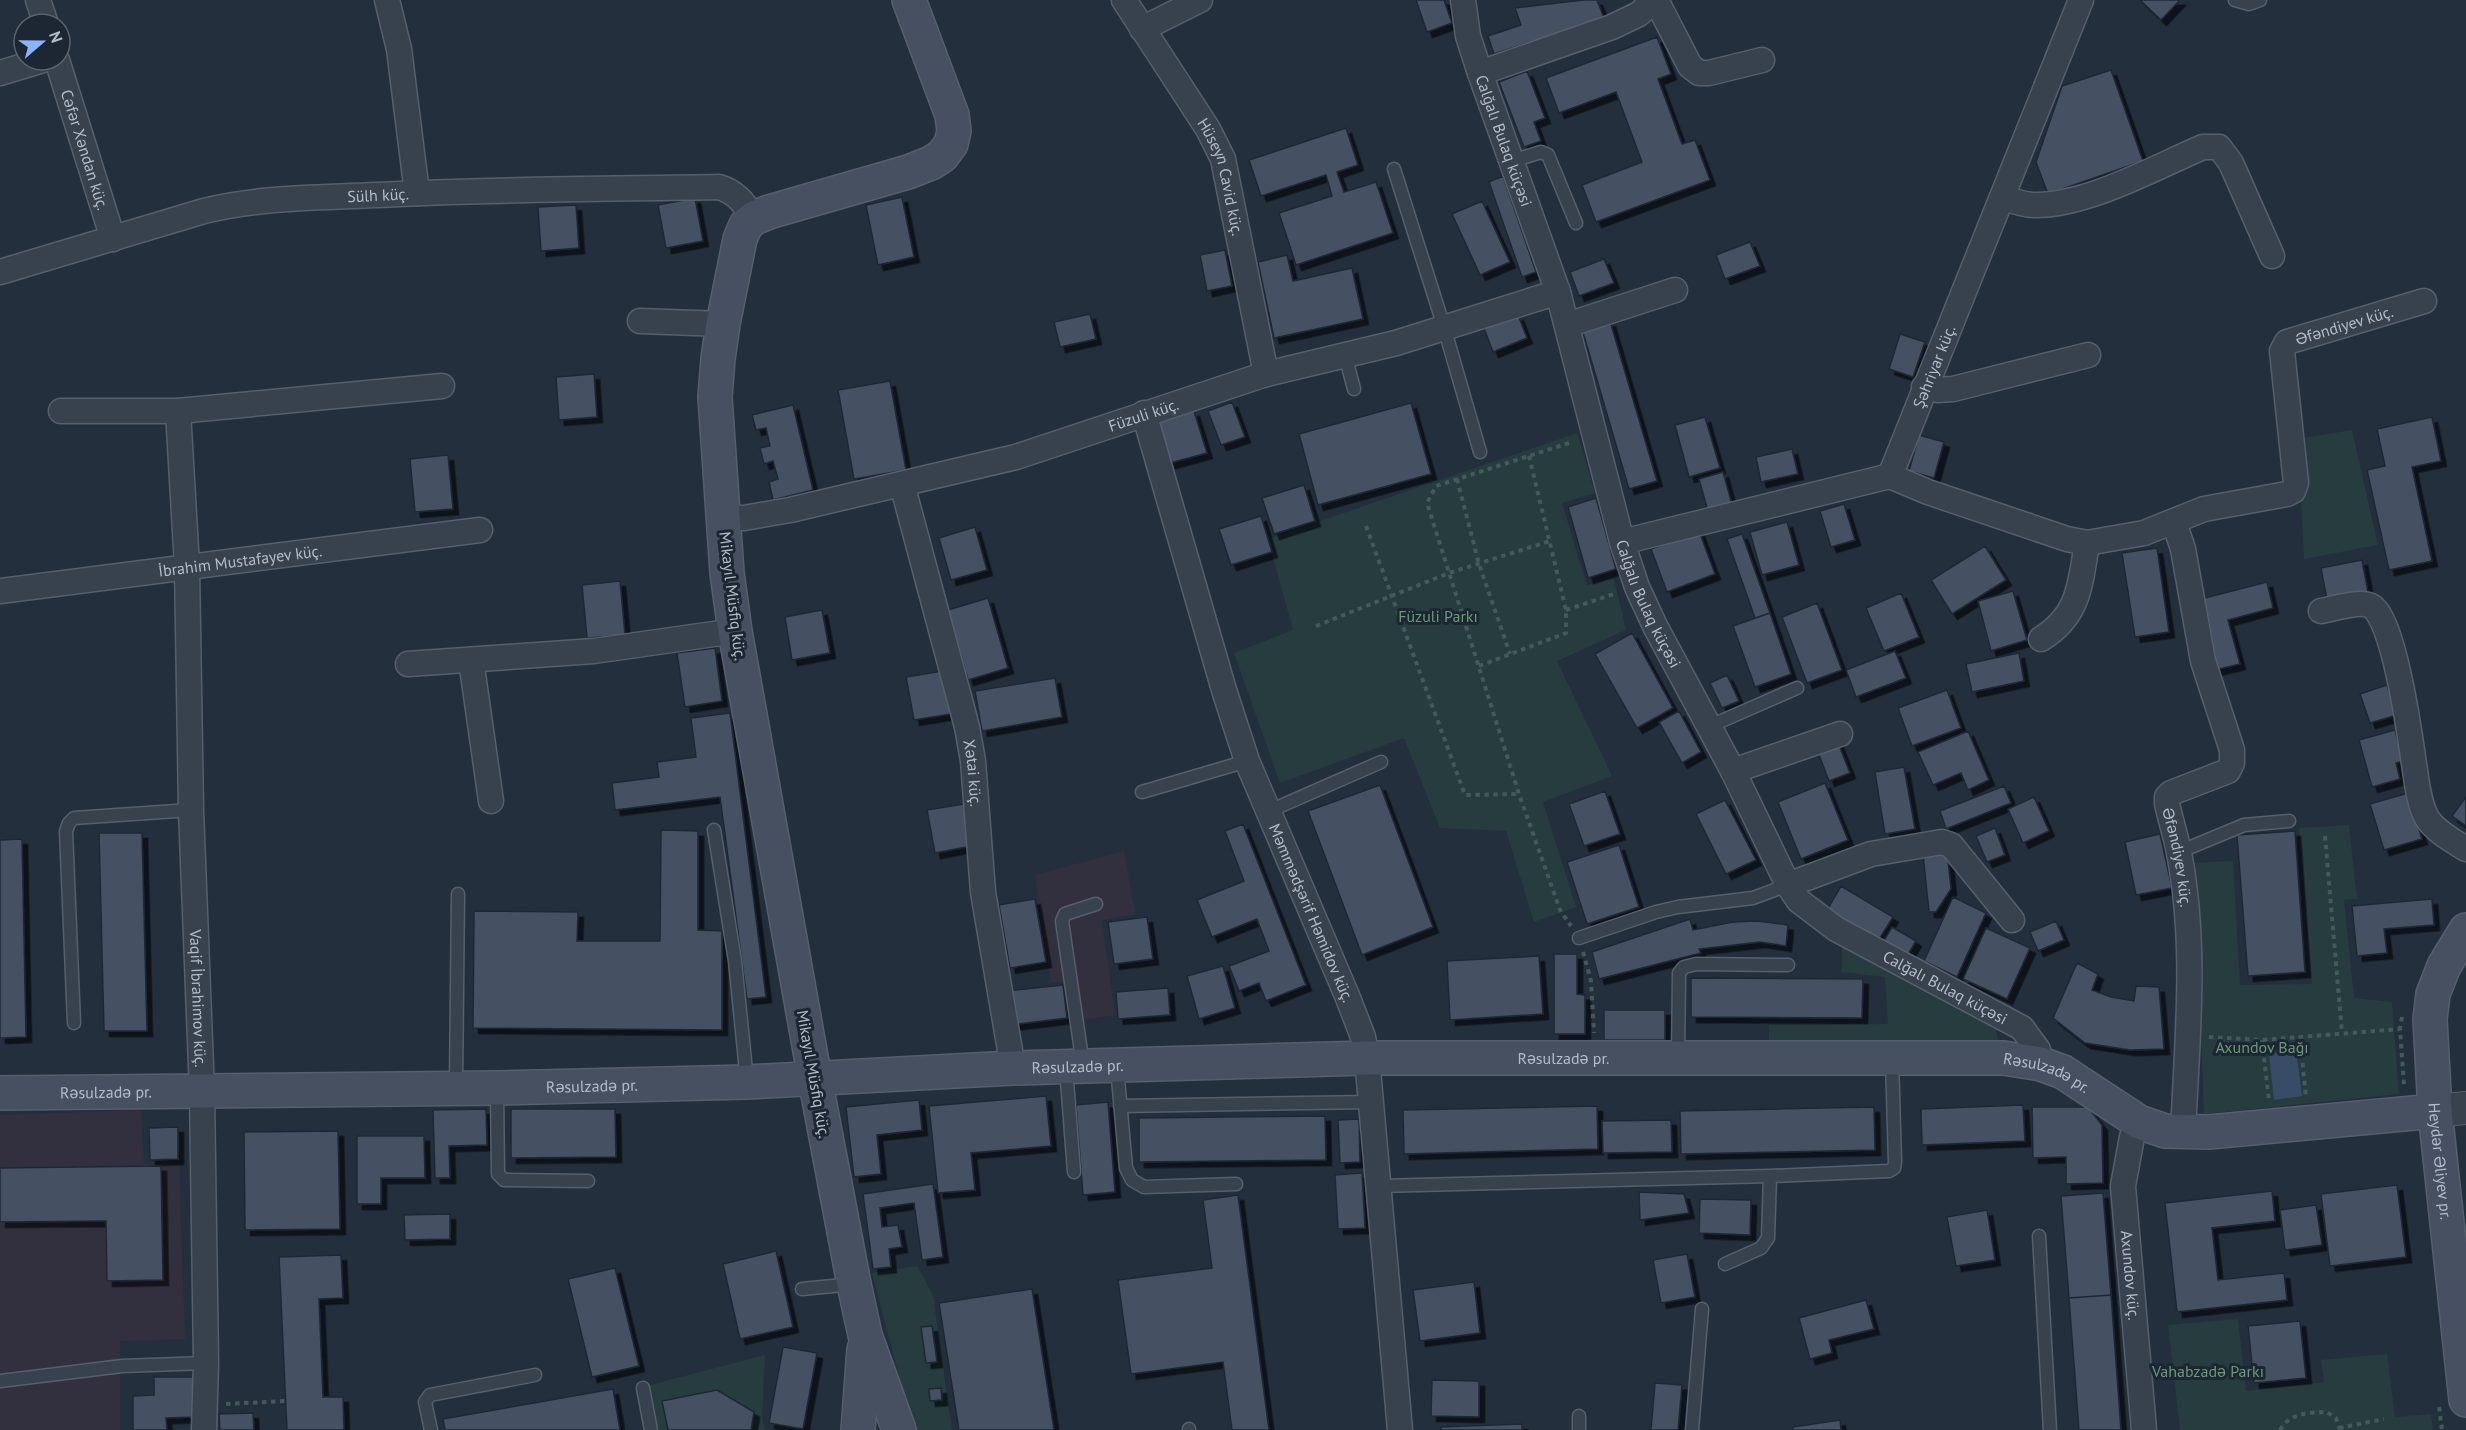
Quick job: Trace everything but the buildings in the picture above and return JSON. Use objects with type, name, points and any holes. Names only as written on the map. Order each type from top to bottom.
[{"type":"main road","points":[[754,218],[908,172],[942,156],[951,144],[954,131],[952,115],[909,0]]},
{"type":"main road","name":"Mikayıl Müsfiq küç.","points":[[754,218],[746,225],[740,239],[723,324],[716,397],[727,573],[735,631],[815,1079],[865,1335]]},
{"type":"main road","name":"Heydər Əliyev pr.","points":[[2466,930],[2444,966],[2433,994],[2430,1019],[2430,1051],[2451,1109],[2466,1400]]},
{"type":"main road","name":"Rəsulzadə pr.","points":[[0,1093],[497,1088],[747,1082],[1013,1068],[1367,1058],[1892,1060],[2004,1058],[2041,1064],[2062,1072],[2139,1122],[2165,1131],[2183,1133],[2272,1127],[2451,1109]]},
{"type":"main road","points":[[859,1430],[865,1335]]},
{"type":"main road","points":[[865,1335],[898,1430]]},
{"type":"main road","points":[[859,1430],[870,1422],[878,1420],[893,1425],[898,1430]]},
{"type":"street","points":[[387,0],[399,49],[417,193]]},
{"type":"street","name":"Hüseyn Cavid küç.","points":[[1124,0],[1208,129],[1222,159],[1266,374]]},
{"type":"street","points":[[1142,29],[1200,0]]},
{"type":"street","name":"Calğalı Bulaq küçəsi","points":[[1463,0],[1468,36],[1480,73],[1558,292],[1622,542],[1637,587],[1655,626],[1733,771],[1788,885],[1799,901],[1836,929],[2022,1028],[2035,1045],[2041,1064]]},
{"type":"street","points":[[1480,73],[1612,27],[1639,14],[1655,0],[1690,66],[1699,73],[1708,74],[1762,60]]},
{"type":"street","name":"Şəhriyar küç.","points":[[1890,476],[2081,0]]},
{"type":"street","name":"Cəfər Xəndan küç.","points":[[61,72],[113,239]]},
{"type":"street","points":[[2002,198],[2031,205],[2065,203],[2088,196],[2203,147],[2219,147],[2231,163],[2272,255]]},
{"type":"street","name":"Sülh küç.","points":[[0,272],[231,204],[265,200],[417,193],[719,187],[730,190],[740,197],[754,218]]},
{"type":"street","points":[[1567,325],[1675,290]]},
{"type":"street","name":"Füzuli küç.","points":[[723,518],[762,515],[1016,457],[1266,374],[1396,343],[1558,292]]},
{"type":"street","name":"Əfəndiyev küç.","points":[[1890,476],[1928,492],[2057,536],[2087,543],[2144,533],[2204,509],[2287,494],[2293,491],[2296,483],[2282,351],[2287,342],[2424,301]]},
{"type":"street","points":[[640,321],[723,324]]},
{"type":"street","points":[[1924,387],[1938,390],[1953,389],[2088,355]]},
{"type":"street","points":[[61,411],[178,411],[442,386]]},
{"type":"street","name":"Vaqif İbrahimov küç.","points":[[178,411],[187,566],[191,810],[202,1092],[206,1363],[204,1430]]},
{"type":"street","name":"Məmmədşərif Həmidov küç.","points":[[1144,413],[1224,690],[1247,761],[1357,1018],[1367,1058],[1400,1430]]},
{"type":"street","points":[[1622,542],[1890,476]]},
{"type":"street","name":"Xətai küç.","points":[[902,484],[971,749],[983,892],[1013,1068]]},
{"type":"street","name":"Əfəndiyev küç.","points":[[2174,522],[2183,549],[2203,660],[2232,750],[2232,763],[2228,771],[2171,793],[2167,797],[2179,852],[2186,908],[2189,993],[2183,1133]]},
{"type":"street","name":"İbrahim Mustafayev küç.","points":[[0,591],[480,530]]},
{"type":"street","points":[[2041,639],[2065,620],[2078,597],[2087,543]]},
{"type":"street","points":[[2321,611],[2361,604],[2371,606],[2380,615],[2393,654],[2405,706],[2420,801],[2426,817],[2434,827],[2466,849]]},
{"type":"street","points":[[408,664],[594,651],[735,631]]},
{"type":"street","points":[[471,660],[491,801]]},
{"type":"street","points":[[1733,771],[1840,734]]},
{"type":"street","points":[[1788,885],[1871,854],[1942,842],[1951,845],[2012,920]]},
{"type":"street","name":"Axundov küç.","points":[[2139,1122],[2132,1137],[2123,1186],[2144,1430]]},
{"type":"lane","points":[[2235,0],[2249,4],[2260,0]]},
{"type":"lane","points":[[1512,161],[1541,152],[1548,155],[1576,223]]},
{"type":"lane","points":[[1394,170],[1444,327],[1480,452]]},
{"type":"lane","points":[[1345,355],[1354,388]]},
{"type":"lane","points":[[1710,726],[1797,688]]},
{"type":"lane","points":[[1142,792],[1247,761]]},
{"type":"lane","points":[[1267,812],[1381,762]]},
{"type":"lane","points":[[74,1023],[66,831],[69,823],[74,819],[191,810]]},
{"type":"lane","points":[[2179,852],[2244,825],[2289,820]]},
{"type":"lane","points":[[714,830],[735,961],[747,1082]]},
{"type":"lane","points":[[1579,938],[1656,912],[1678,907],[1753,898],[1788,885]]},
{"type":"lane","points":[[456,1088],[458,894]]},
{"type":"lane","points":[[1074,1173],[1074,1066],[1062,921],[1065,915],[1096,904]]},
{"type":"lane","points":[[1678,1058],[1679,973],[1684,967],[1696,964],[1788,965]]},
{"type":"lane","points":[[1378,1186],[1889,1171],[1894,1168],[1892,1060]]},
{"type":"lane","points":[[1117,1065],[1126,1168],[1132,1180],[1144,1187],[1236,1184]]},
{"type":"lane","points":[[497,1088],[498,1174],[504,1180],[588,1180]]},
{"type":"lane","points":[[1120,1106],[1371,1102]]},
{"type":"lane","points":[[1725,1264],[1761,1248],[1768,1238],[1770,1176]]},
{"type":"lane","points":[[2039,1236],[2050,1430]]},
{"type":"lane","points":[[802,1289],[854,1284]]},
{"type":"lane","points":[[1692,1430],[1702,1309]]},
{"type":"lane","points":[[0,1381],[122,1366],[206,1363]]},
{"type":"lane","points":[[431,1430],[425,1402],[430,1395],[535,1375]]},
{"type":"lane","points":[[643,1388],[651,1430]]},
{"type":"lane","points":[[1579,1430],[1580,1416]]},
{"type":"path","points":[[1569,443],[1436,486],[1427,503],[1519,794],[1560,910],[1579,938],[1591,981],[1595,1058]]},
{"type":"path","points":[[1478,666],[1566,633],[1566,610],[1529,456]]},
{"type":"path","points":[[1457,479],[1479,564],[1510,654]]},
{"type":"path","points":[[1366,526],[1465,795],[1519,794]]},
{"type":"path","points":[[1316,626],[1449,573],[1550,541]]},
{"type":"path","points":[[1566,610],[1637,587]]},
{"type":"path","points":[[2325,836],[2342,1033]]},
{"type":"path","points":[[2187,1036],[2262,1040],[2400,1029]]},
{"type":"path","points":[[2300,1036],[2308,1123]]},
{"type":"path","points":[[2262,1040],[2272,1127]]},
{"type":"path","points":[[204,1405],[285,1401]]},
{"type":"path","points":[[2280,1430],[2286,1420],[2300,1414],[2327,1412],[2336,1418],[2339,1429],[2384,1419]]},
{"type":"shaded area","points":[[1124,851],[1135,914],[1102,920],[1115,1015],[1069,1022],[1064,982],[1051,982],[1035,875]]},
{"type":"shaded area","points":[[141,1110],[144,1164],[179,1164],[185,1339],[120,1341],[120,1430],[0,1430],[0,1115]]},
{"type":"green space","points":[[2352,430],[2378,545],[2304,559],[2298,439]]},
{"type":"green space","name":"Füzuli Parkı","points":[[1577,433],[1595,493],[1562,503],[1587,585],[1614,579],[1626,630],[1557,661],[1612,776],[1543,802],[1576,907],[1534,922],[1506,831],[1440,828],[1404,738],[1280,783],[1234,653],[1293,630],[1268,539]]},
{"type":"green space","name":"Axundov Bağı","points":[[2349,825],[2357,899],[2344,900],[2354,998],[2392,1002],[2399,1094],[2204,1114],[2189,863],[2233,861],[2240,985],[2312,984],[2299,828]]},
{"type":"green space","points":[[1842,946],[1996,1028],[1998,1040],[1769,1045],[1769,1025],[1888,1024],[1885,977],[1842,972]]},
{"type":"green space","points":[[917,1266],[933,1295],[952,1430],[913,1430],[872,1273]]},
{"type":"green space","name":"Vahabzadə Parkı","points":[[2238,1319],[2246,1391],[2324,1382],[2321,1360],[2387,1354],[2395,1417],[2431,1414],[2433,1430],[2180,1430],[2168,1325]]},
{"type":"green space","points":[[765,1355],[762,1418],[765,1430],[659,1430],[650,1385]]},
{"type":"water","points":[[2296,1050],[2302,1096],[2274,1100],[2269,1054]]}]
